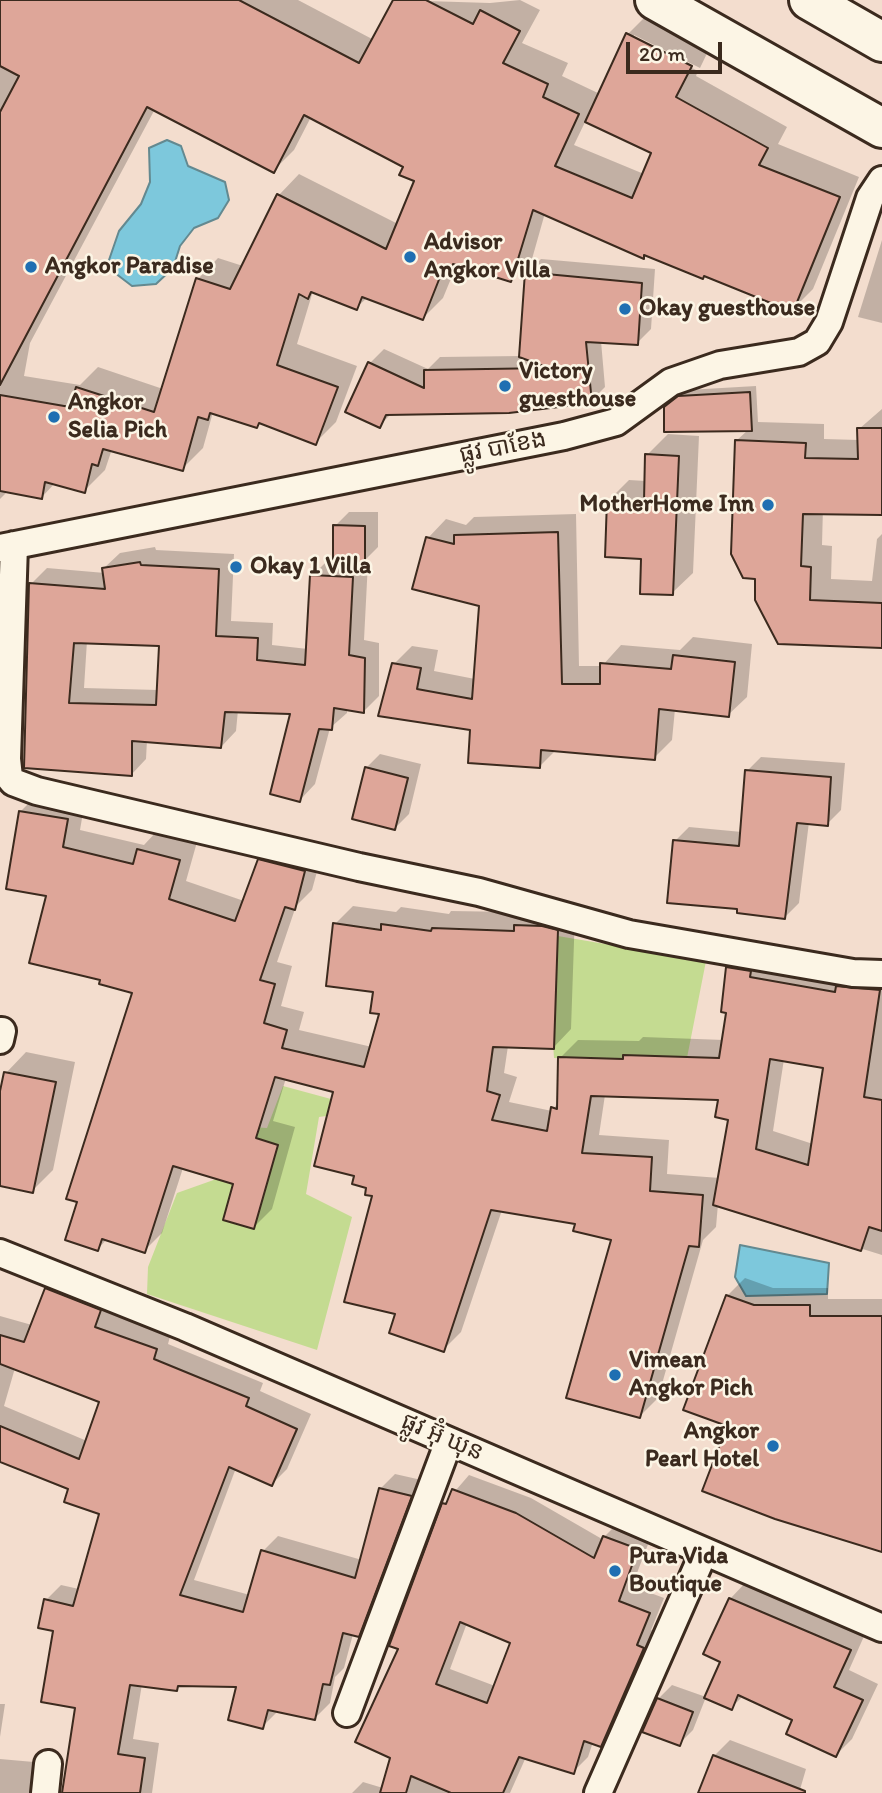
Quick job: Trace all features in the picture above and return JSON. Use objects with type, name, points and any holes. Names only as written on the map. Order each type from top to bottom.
[{"type":"main road","points":[[655,0],[882,128]]},
{"type":"main road","points":[[809,0],[882,41]]},
{"type":"street","name":"ផ្លូវ បាខែង","points":[[7,546],[564,436],[616,422],[671,382],[720,365],[799,352],[817,342],[830,322],[870,198],[882,180]]},
{"type":"street","points":[[7,546],[7,759],[9,777],[13,782],[37,791],[346,864],[480,892],[629,934],[853,972],[882,974]]},
{"type":"street","name":"ផ្លូវ អ៊ុំ ឃុន","points":[[0,1253],[186,1327],[882,1628]]},
{"type":"street","points":[[347,1713],[449,1441]]},
{"type":"street","points":[[598,1793],[704,1552]]},
{"type":"street","points":[[45,1793],[48,1764]]},
{"type":"green space","points":[[546,934],[706,961],[686,1063],[554,1058]]},
{"type":"green space","points":[[283,1086],[342,1102],[340,1114],[319,1117],[306,1194],[352,1217],[317,1350],[147,1294],[148,1267],[177,1193],[222,1177],[238,1126],[267,1128]]},
{"type":"water","points":[[167,140],[181,146],[188,166],[225,182],[229,200],[218,218],[194,228],[180,246],[173,268],[156,284],[132,286],[115,273],[109,260],[119,231],[141,204],[150,182],[149,148]]},
{"type":"water","points":[[740,1245],[829,1263],[827,1294],[746,1296],[735,1277]]},
{"type":"building","points":[[0,0],[239,0],[359,63],[393,0],[426,0],[473,24],[480,10],[520,31],[503,63],[548,84],[543,97],[579,114],[555,166],[632,198],[651,153],[585,122],[626,33],[692,66],[676,97],[768,148],[759,165],[840,197],[793,312],[704,276],[703,279],[644,255],[644,259],[533,210],[511,282],[453,264],[449,275],[442,272],[423,320],[362,297],[357,310],[311,292],[308,299],[299,294],[277,365],[338,387],[316,445],[259,423],[257,428],[210,413],[208,420],[198,417],[183,471],[103,449],[98,466],[92,464],[85,493],[45,482],[42,499],[0,491],[0,395],[70,407],[76,387],[154,412],[196,278],[230,289],[277,194],[386,249],[414,181],[399,175],[403,167],[304,115],[274,173],[147,107],[0,385],[0,112],[19,76],[0,66]]},
{"type":"building","points":[[525,272],[642,283],[638,345],[586,342],[592,403],[509,413],[386,415],[380,428],[345,412],[368,362],[424,388],[424,370],[549,368],[519,357]]},
{"type":"building","points":[[750,392],[752,431],[664,432],[664,407],[678,396]]},
{"type":"building","name":"MotherHome Inn","points":[[857,428],[882,428],[882,515],[803,514],[801,566],[811,567],[810,600],[882,603],[882,648],[778,644],[755,600],[755,579],[743,578],[731,554],[735,440],[806,443],[805,458],[858,459]]},
{"type":"building","points":[[645,454],[679,456],[673,595],[640,594],[641,559],[605,557],[607,500],[644,501]]},
{"type":"building","points":[[333,525],[365,526],[365,562],[333,562]]},
{"type":"building","points":[[558,532],[562,684],[600,684],[600,663],[671,669],[673,655],[735,662],[729,717],[659,709],[655,760],[541,750],[540,768],[468,763],[470,730],[378,716],[392,663],[421,668],[417,689],[472,699],[479,606],[412,589],[426,537],[454,544],[454,535]]},
{"type":"building","points":[[140,562],[141,565],[219,569],[216,636],[258,638],[257,660],[305,665],[310,575],[353,577],[349,655],[365,658],[364,713],[334,708],[332,730],[319,729],[300,802],[270,794],[290,714],[225,712],[221,748],[132,741],[132,776],[24,768],[29,583],[105,589],[102,568]],"holes":[[[74,643],[159,646],[156,705],[69,703]]]},
{"type":"building","points":[[365,767],[408,778],[395,830],[352,819]]},
{"type":"building","points":[[745,770],[831,777],[828,826],[797,823],[785,919],[737,913],[737,909],[667,903],[673,840],[739,846]]},
{"type":"building","points":[[19,811],[68,819],[63,847],[133,864],[137,849],[180,860],[169,899],[235,921],[258,859],[305,871],[295,910],[285,907],[260,980],[275,984],[264,1023],[287,1030],[282,1048],[364,1067],[379,1014],[370,1013],[373,992],[326,986],[333,923],[381,930],[381,924],[431,931],[432,928],[514,931],[514,925],[542,926],[558,930],[554,1049],[493,1047],[487,1091],[500,1095],[492,1120],[547,1131],[551,1107],[557,1109],[558,1057],[623,1059],[623,1055],[719,1058],[726,1013],[721,1012],[726,967],[751,971],[750,977],[835,992],[836,986],[880,990],[864,1097],[882,1100],[882,1231],[869,1227],[861,1251],[713,1205],[728,1120],[715,1117],[718,1100],[591,1096],[582,1153],[652,1157],[650,1191],[703,1195],[699,1247],[689,1246],[640,1418],[566,1398],[611,1240],[573,1231],[575,1224],[491,1210],[444,1352],[389,1333],[395,1314],[344,1302],[372,1196],[365,1195],[366,1188],[352,1184],[354,1176],[314,1166],[333,1092],[275,1077],[256,1138],[278,1145],[254,1229],[223,1220],[233,1184],[173,1166],[145,1253],[102,1239],[98,1251],[65,1240],[77,1202],[66,1199],[132,993],[99,984],[100,980],[29,963],[46,896],[6,889]],"holes":[[[770,1059],[823,1068],[808,1165],[756,1149]]]},
{"type":"building","points":[[4,1072],[56,1082],[33,1193],[0,1186],[0,1091]]},
{"type":"building","points":[[45,1288],[101,1310],[95,1327],[157,1349],[154,1359],[249,1398],[246,1406],[297,1429],[272,1486],[229,1467],[180,1595],[243,1612],[261,1550],[355,1578],[379,1488],[412,1496],[359,1637],[343,1633],[330,1685],[323,1684],[315,1720],[268,1710],[263,1729],[228,1720],[236,1687],[178,1686],[177,1691],[130,1685],[118,1754],[145,1758],[140,1793],[62,1793],[75,1708],[41,1702],[53,1631],[38,1628],[44,1599],[73,1606],[99,1514],[64,1502],[68,1489],[0,1462],[0,1426],[79,1459],[99,1402],[0,1364],[0,1335],[24,1342]]},
{"type":"building","points":[[726,1295],[754,1305],[810,1305],[810,1316],[882,1316],[882,1552],[775,1519],[702,1491],[727,1426],[683,1410]]},
{"type":"building","points":[[452,1489],[516,1513],[594,1558],[603,1536],[638,1549],[619,1601],[650,1613],[637,1645],[644,1648],[601,1747],[584,1741],[574,1774],[519,1757],[503,1793],[451,1793],[411,1776],[406,1793],[380,1793],[390,1758],[355,1742],[398,1649],[389,1646],[442,1503],[446,1504]],"holes":[[[460,1622],[510,1643],[487,1703],[436,1684]]]},
{"type":"building","points":[[729,1598],[851,1650],[834,1687],[863,1700],[836,1757],[786,1734],[792,1720],[738,1695],[732,1710],[704,1698],[720,1662],[703,1654]]},
{"type":"building","points":[[657,1698],[693,1712],[680,1746],[642,1732]]},
{"type":"building","points":[[713,1755],[805,1791],[805,1793],[698,1793]]},
{"type":"place","name":"Advisor Angkor Villa","points":[[410,257]]},
{"type":"place","name":"Angkor Paradise","points":[[31,267]]},
{"type":"place","name":"Okay guesthouse","points":[[625,309]]},
{"type":"place","name":"Victory guesthouse","points":[[505,386]]},
{"type":"place","name":"Angkor Selia Pich","points":[[54,417]]},
{"type":"place","name":"MotherHome Inn","points":[[768,505]]},
{"type":"place","name":"Okay 1 Villa","points":[[236,567]]},
{"type":"place","name":"Vimean Angkor Pich","points":[[615,1375]]},
{"type":"place","name":"Angkor Pearl Hotel","points":[[773,1446]]},
{"type":"place","name":"Pura Vida Boutique","points":[[615,1571]]}]
